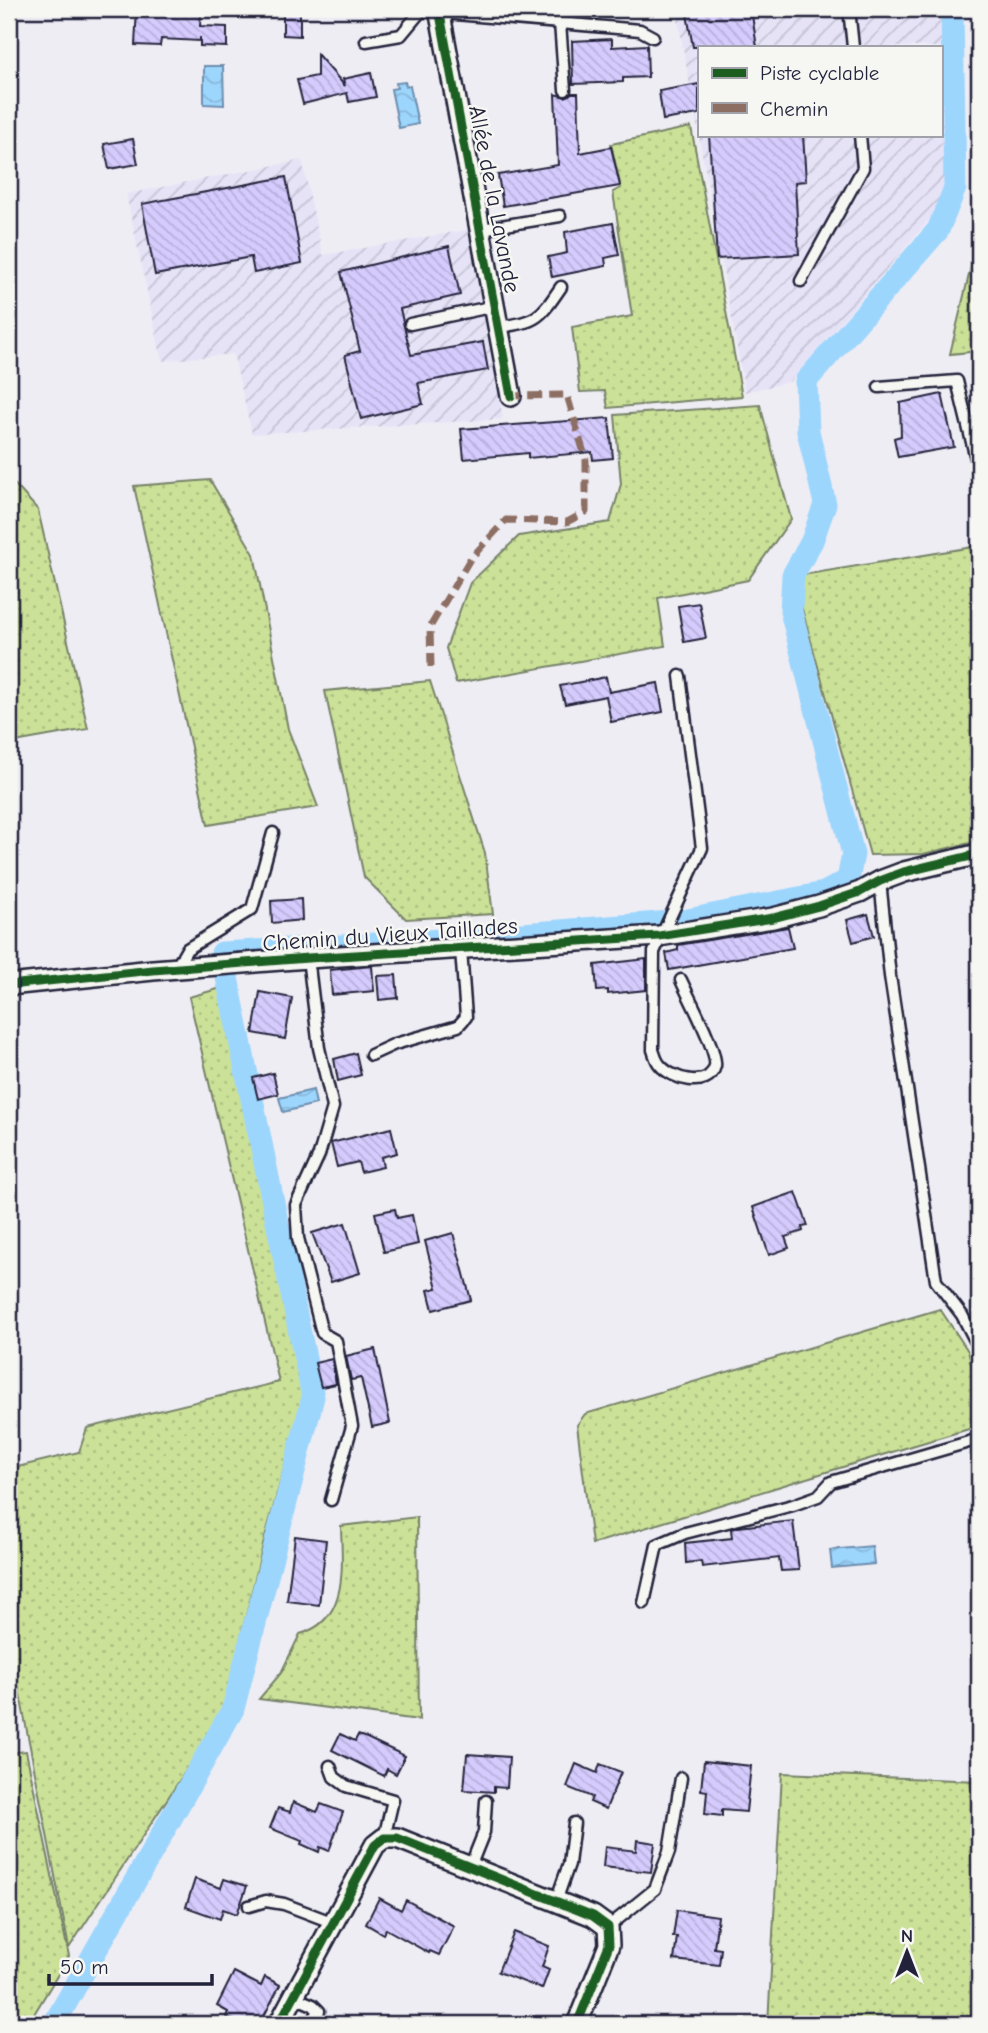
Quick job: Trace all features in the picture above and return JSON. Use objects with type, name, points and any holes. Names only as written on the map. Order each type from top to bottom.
[{"type":"street","name":"Allée de la Lavande","points":[[439,10],[482,229],[511,396]]},
{"type":"street","name":"Chemin du Vieux Taillades","points":[[9,985],[308,958],[659,936],[773,918],[860,892],[904,872],[979,854]]},
{"type":"street","points":[[279,2024],[375,1845],[384,1838],[397,1838],[593,1916],[608,1927],[610,1945],[577,2024]]},
{"type":"lane","points":[[849,9],[853,46]]},
{"type":"lane","points":[[366,41],[401,35],[421,10],[640,30],[653,37]]},
{"type":"lane","points":[[560,23],[565,90]]},
{"type":"lane","points":[[801,281],[863,169],[860,136]]},
{"type":"lane","points":[[482,229],[560,216]]},
{"type":"lane","points":[[499,327],[529,322],[543,313],[561,287]]},
{"type":"lane","points":[[410,324],[495,306]]},
{"type":"lane","points":[[879,387],[957,381],[979,471]]},
{"type":"lane","points":[[680,676],[702,848],[659,936],[654,952],[653,1050],[659,1065],[667,1072],[682,1079],[698,1080],[709,1076],[715,1066],[714,1052],[681,980]]},
{"type":"lane","points":[[176,968],[187,948],[252,909],[274,834]]},
{"type":"lane","points":[[880,881],[890,976],[936,1281],[962,1315],[979,1348]]},
{"type":"lane","points":[[371,1055],[395,1044],[458,1026],[466,1017],[461,950]]},
{"type":"lane","points":[[308,958],[319,1048],[333,1107],[319,1155],[296,1205],[298,1238],[321,1333],[336,1341],[352,1426],[331,1500]]},
{"type":"lane","points":[[644,1603],[657,1545],[685,1533],[818,1496],[831,1482],[979,1439]]},
{"type":"lane","points":[[330,1766],[334,1777],[346,1786],[393,1800],[384,1838]]},
{"type":"lane","points":[[608,1927],[655,1889],[669,1852],[681,1778]]},
{"type":"lane","points":[[470,1867],[484,1832],[486,1801]]},
{"type":"lane","points":[[556,1901],[569,1864],[574,1824]]},
{"type":"lane","points":[[249,1906],[266,1901],[284,1903],[334,1923]]},
{"type":"lane","points":[[294,1997],[313,2005],[319,2011],[312,2024]]},
{"type":"shaded area","points":[[676,9],[946,9],[947,199],[790,382],[745,392],[699,136],[942,136],[942,46],[698,46],[698,131]]},
{"type":"shaded area","points":[[302,160],[323,255],[472,229],[503,419],[252,434],[233,354],[162,361],[126,194]]},
{"type":"green space","points":[[691,127],[742,396],[608,408],[605,391],[580,392],[572,327],[632,316],[613,192],[621,188],[611,144]]},
{"type":"green space","points":[[979,233],[979,351],[950,354]]},
{"type":"green space","points":[[760,405],[791,519],[748,580],[658,598],[665,646],[456,683],[446,648],[470,583],[519,536],[610,522],[621,484],[615,415]]},
{"type":"green space","points":[[9,478],[38,510],[88,729],[9,743]]},
{"type":"green space","points":[[210,480],[254,554],[288,729],[318,807],[208,825],[134,486]]},
{"type":"green space","points":[[979,546],[979,841],[923,854],[870,855],[801,605],[802,575]]},
{"type":"green space","points":[[430,681],[485,853],[493,914],[406,919],[364,877],[325,691]]},
{"type":"green space","points":[[225,987],[305,1392],[263,1545],[222,1716],[69,1948],[9,1638],[9,1469],[79,1452],[87,1428],[279,1382],[189,997]]},
{"type":"green space","points":[[940,1309],[968,1351],[979,1391],[979,1416],[969,1429],[592,1544],[577,1425],[585,1414]]},
{"type":"green space","points":[[417,1517],[419,1720],[259,1699],[281,1673],[300,1634],[316,1627],[327,1617],[335,1604],[341,1574],[341,1526]]},
{"type":"green space","points":[[26,1751],[69,1956],[28,2024],[9,2024],[9,1753]]},
{"type":"green space","points":[[782,1773],[979,1781],[979,2024],[768,2024]]},
{"type":"water","points":[[204,66],[223,66],[224,105],[204,104]]},
{"type":"water","points":[[405,82],[406,86],[410,86],[418,124],[399,128],[391,89],[397,88],[396,83]]},
{"type":"water","points":[[313,1090],[316,1104],[283,1112],[279,1098]]},
{"type":"water","points":[[872,1546],[874,1564],[832,1568],[830,1550]]},
{"type":"building","points":[[137,9],[179,9],[201,13],[200,26],[227,27],[227,47],[200,46],[200,41],[161,39],[160,46],[135,45]]},
{"type":"building","points":[[283,9],[300,9],[300,36],[283,35]]},
{"type":"building","points":[[686,9],[751,9],[757,46],[693,47]]},
{"type":"building","points":[[612,39],[612,47],[647,45],[648,77],[623,78],[623,82],[573,84],[572,41]]},
{"type":"building","points":[[317,54],[345,86],[343,79],[371,73],[376,97],[349,102],[347,93],[303,104],[297,80],[317,76]]},
{"type":"building","points":[[698,84],[698,114],[663,120],[659,91]]},
{"type":"building","points":[[578,93],[580,153],[611,147],[620,186],[503,206],[498,175],[558,165],[555,94],[565,97]]},
{"type":"building","points":[[709,136],[803,136],[806,181],[795,182],[799,254],[717,259]]},
{"type":"building","points":[[133,139],[138,164],[109,169],[104,144]]},
{"type":"building","points":[[286,177],[302,263],[254,273],[251,257],[155,275],[142,204]]},
{"type":"building","points":[[613,223],[619,255],[605,258],[606,266],[552,277],[548,257],[567,253],[565,232]]},
{"type":"building","points":[[449,246],[460,295],[400,309],[411,355],[483,342],[488,370],[418,383],[423,404],[361,419],[345,355],[360,351],[341,272]]},
{"type":"building","points":[[942,394],[954,447],[898,457],[894,438],[901,436],[900,403]]},
{"type":"building","points":[[609,418],[613,458],[593,460],[592,452],[528,458],[528,453],[464,459],[461,429]]},
{"type":"building","points":[[699,603],[706,638],[684,642],[678,606]]},
{"type":"building","points":[[606,677],[609,692],[658,683],[663,712],[611,722],[606,696],[565,704],[560,686]]},
{"type":"building","points":[[301,899],[302,920],[272,923],[271,901]]},
{"type":"building","points":[[868,914],[874,936],[853,942],[847,920]]},
{"type":"building","points":[[788,927],[793,948],[669,970],[666,953],[678,950],[678,945]]},
{"type":"building","points":[[646,959],[646,990],[608,994],[608,990],[597,991],[595,965]]},
{"type":"building","points":[[372,966],[374,991],[332,995],[330,970]]},
{"type":"building","points":[[396,975],[398,998],[379,1000],[377,976]]},
{"type":"building","points":[[260,992],[292,998],[285,1039],[253,1033]]},
{"type":"building","points":[[356,1053],[361,1075],[338,1081],[334,1059]]},
{"type":"building","points":[[273,1073],[278,1094],[258,1099],[253,1078]]},
{"type":"building","points":[[391,1128],[397,1153],[381,1157],[383,1167],[361,1172],[358,1162],[337,1167],[331,1143]]},
{"type":"building","points":[[796,1192],[808,1226],[802,1227],[803,1231],[785,1237],[789,1248],[769,1255],[753,1207]]},
{"type":"building","points":[[395,1209],[397,1218],[412,1215],[418,1244],[384,1252],[375,1213]]},
{"type":"building","points":[[345,1223],[360,1273],[331,1282],[312,1233]]},
{"type":"building","points":[[453,1233],[471,1300],[433,1310],[428,1290],[437,1288],[425,1241]]},
{"type":"building","points":[[375,1349],[390,1423],[372,1427],[361,1378],[351,1380],[346,1356]]},
{"type":"building","points":[[332,1359],[336,1384],[321,1387],[315,1363]]},
{"type":"building","points":[[793,1521],[799,1570],[781,1571],[779,1558],[702,1567],[701,1561],[686,1563],[685,1543],[732,1538],[731,1529],[738,1527]]},
{"type":"building","points":[[295,1536],[326,1540],[319,1605],[287,1601]]},
{"type":"building","points":[[340,1734],[355,1741],[358,1735],[367,1738],[405,1756],[396,1774],[387,1769],[384,1776],[332,1750]]},
{"type":"building","points":[[467,1754],[509,1757],[507,1788],[494,1787],[494,1792],[464,1790]]},
{"type":"building","points":[[704,1761],[751,1766],[746,1812],[722,1810],[722,1816],[705,1814],[707,1791],[701,1790]]},
{"type":"building","points":[[576,1764],[597,1773],[600,1764],[621,1772],[606,1809],[590,1802],[592,1797],[567,1787]]},
{"type":"building","points":[[293,1802],[317,1812],[321,1804],[343,1812],[329,1851],[320,1847],[319,1852],[301,1844],[302,1841],[270,1828],[278,1808],[290,1812]]},
{"type":"building","points":[[637,1840],[655,1843],[651,1872],[603,1867],[605,1847],[636,1851]]},
{"type":"building","points":[[195,1879],[221,1888],[224,1879],[247,1886],[237,1914],[223,1909],[220,1919],[186,1907]]},
{"type":"building","points":[[379,1898],[401,1910],[406,1900],[454,1926],[439,1955],[430,1951],[429,1953],[386,1929],[383,1934],[366,1924]]},
{"type":"building","points":[[677,1910],[718,1916],[714,1948],[721,1949],[719,1965],[674,1960],[677,1937],[673,1937]]},
{"type":"building","points":[[514,1932],[549,1946],[542,1967],[549,1970],[542,1989],[498,1972]]},
{"type":"building","points":[[234,1972],[261,1986],[265,1977],[280,1985],[260,2024],[240,2024],[226,2017],[228,2012],[217,2006]]},
{"type":"waterway","points":[[54,2024],[233,1709],[313,1397],[222,953],[459,939],[683,921],[824,893],[848,880],[853,854],[791,611],[793,575],[812,541],[825,504],[808,431],[806,381],[938,230],[955,188],[952,9]]},
{"type":"marked path","points":[[431,667],[430,627],[470,559],[506,520],[567,522],[586,512],[586,460],[567,395],[511,396]]},
{"type":"cycle path","points":[[439,9],[511,396]]},
{"type":"cycle path","points":[[9,985],[308,958],[659,936],[773,918],[860,892],[904,872],[979,854]]},
{"type":"cycle path","points":[[279,2024],[375,1845],[384,1838],[397,1838],[593,1916],[608,1927],[609,1945],[577,2024]]}]
